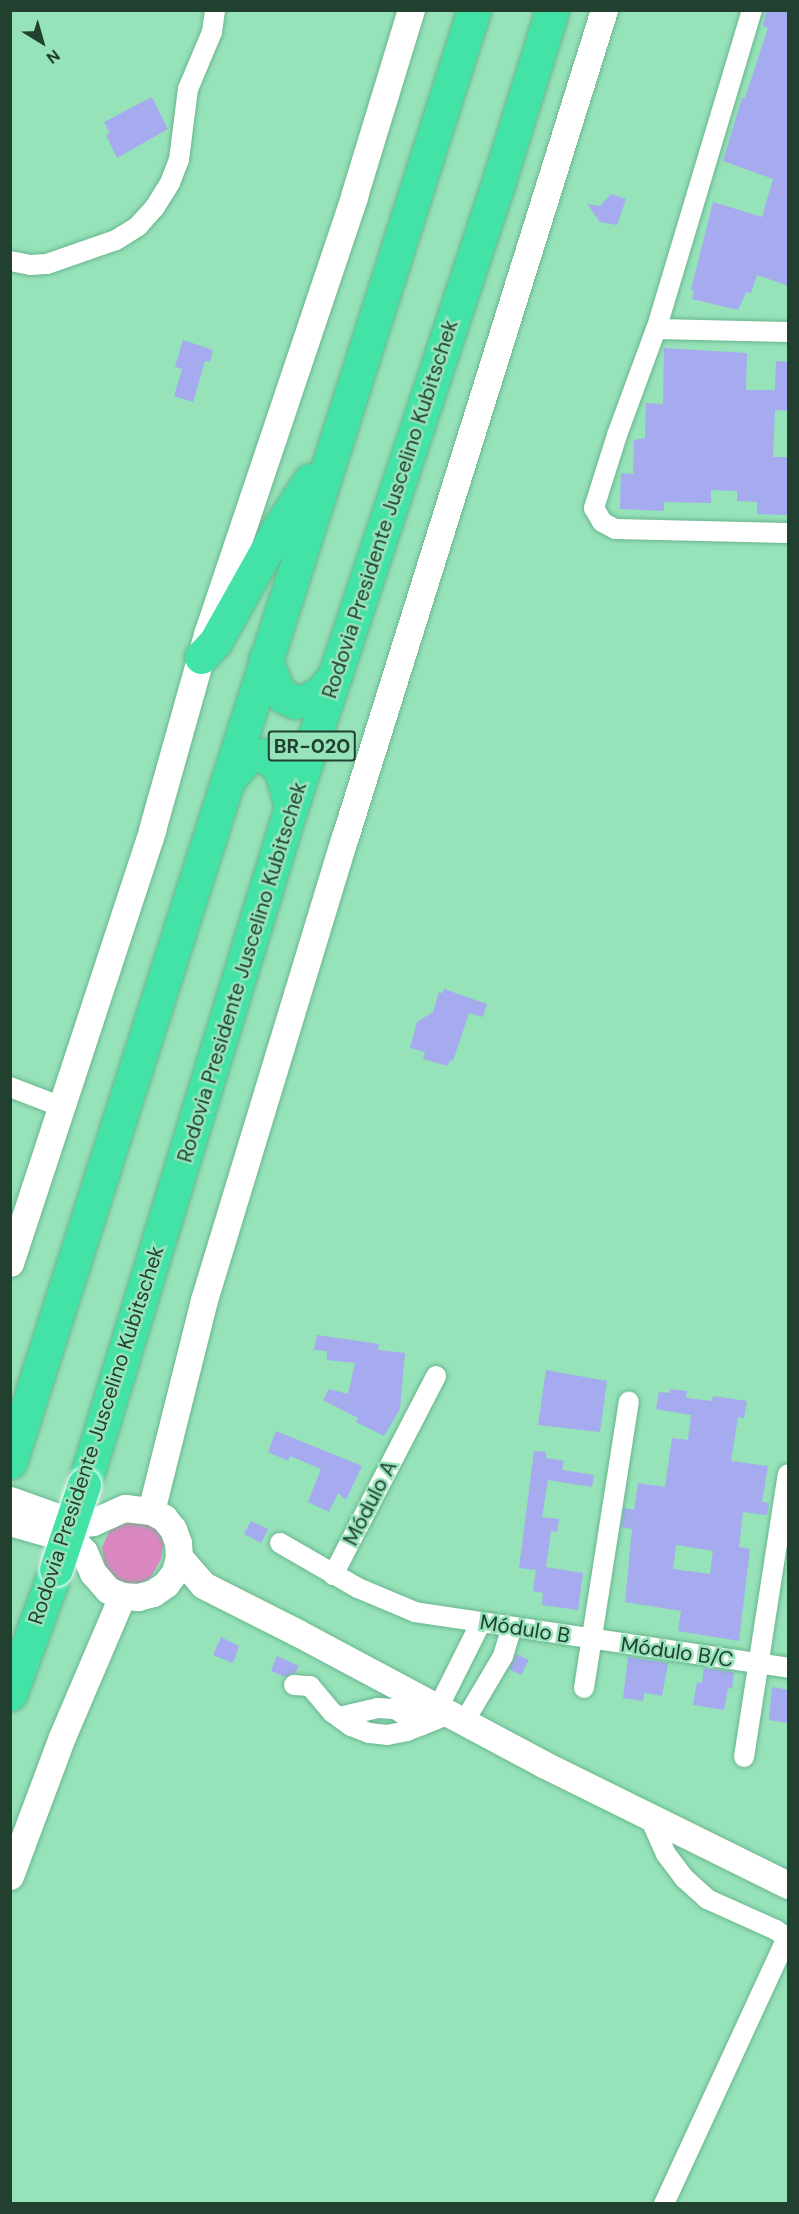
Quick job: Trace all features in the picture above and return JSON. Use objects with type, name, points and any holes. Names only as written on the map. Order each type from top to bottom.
[{"type":"highway","name":"BR-020","points":[[11,1462],[474,10]]},
{"type":"highway","name":"Rodovia Presidente Juscelino Kubitschek","points":[[10,1694],[84,1485],[291,807],[497,187],[552,10]]},
{"type":"highway","points":[[201,657],[215,642],[279,528],[335,440]]},
{"type":"highway","points":[[266,659],[277,688],[284,696],[296,702],[308,700],[321,692],[337,673]]},
{"type":"highway","points":[[227,781],[245,760],[253,755],[263,755],[277,765],[282,773],[291,807]]},
{"type":"main road","points":[[10,1263],[152,830],[201,657],[354,196],[411,10]]},
{"type":"main road","points":[[151,1511],[211,1278],[345,837],[604,10]]},
{"type":"main road","points":[[10,1500],[77,1524],[93,1522],[124,1508],[151,1511],[164,1518],[173,1529],[178,1543],[179,1557],[174,1572],[166,1584],[145,1595],[122,1596],[108,1590],[93,1573],[84,1552],[73,1540],[10,1522]]},
{"type":"main road","points":[[179,1557],[203,1585],[443,1717],[789,1885]]},
{"type":"main road","points":[[166,1584],[203,1585]]},
{"type":"main road","points":[[10,1876],[62,1737],[122,1596]]},
{"type":"street","points":[[10,261],[31,266],[47,264],[116,240],[138,226],[155,207],[170,183],[179,160],[188,89],[212,32],[215,10]]},
{"type":"street","points":[[752,10],[656,329],[617,435],[594,508],[602,522],[615,529],[789,533]]},
{"type":"street","points":[[656,329],[789,332]]},
{"type":"street","points":[[10,1087],[62,1107]]},
{"type":"street","name":"Módulo A","points":[[333,1575],[436,1376]]},
{"type":"street","name":"Módulo B","points":[[333,1575],[415,1612],[592,1640],[629,1402]]},
{"type":"street","points":[[744,1757],[761,1665],[789,1473]]},
{"type":"street","points":[[279,1543],[333,1575]]},
{"type":"street","points":[[443,1717],[481,1622]]},
{"type":"street","points":[[443,1717],[503,1656],[512,1627]]},
{"type":"street","points":[[584,1688],[592,1640]]},
{"type":"street","name":"Módulo B/C","points":[[592,1640],[789,1668]]},
{"type":"street","points":[[294,1685],[310,1686],[329,1709],[339,1717],[377,1708],[443,1717]]},
{"type":"street","points":[[649,1816],[666,1854],[684,1878],[707,1899],[776,1930],[783,1935],[785,1942],[664,2204]]},
{"type":"shaded area","points":[[124,1517],[151,1518],[164,1540],[161,1559],[151,1577],[137,1587],[121,1589],[106,1575],[102,1547],[111,1528]]},
{"type":"building","points":[[767,10],[789,10],[789,286],[757,275],[751,293],[746,292],[738,310],[692,299],[694,291],[691,290],[713,202],[762,217],[773,179],[723,161],[742,98],[745,98],[768,28],[763,26]]},
{"type":"building","points":[[152,97],[168,129],[117,158],[106,135],[110,133],[104,122]]},
{"type":"building","points":[[611,194],[626,199],[617,225],[600,222],[587,204],[600,206]]},
{"type":"building","points":[[183,340],[213,350],[210,362],[205,361],[193,402],[174,396],[182,369],[175,367]]},
{"type":"building","points":[[664,348],[747,353],[746,390],[775,390],[776,361],[789,362],[789,411],[775,410],[773,457],[789,457],[789,515],[757,514],[757,502],[737,501],[737,491],[711,490],[711,503],[664,502],[664,511],[620,509],[621,473],[633,474],[634,440],[645,438],[646,403],[663,404]]},
{"type":"building","points":[[444,989],[487,1004],[483,1017],[469,1013],[453,1061],[450,1060],[448,1066],[423,1059],[425,1052],[410,1048],[417,1022],[433,1012],[439,992],[443,993]]},
{"type":"building","points":[[317,1335],[379,1344],[378,1350],[405,1353],[400,1409],[384,1436],[356,1422],[358,1418],[323,1400],[329,1389],[348,1394],[355,1363],[327,1360],[327,1351],[314,1350]]},
{"type":"building","points":[[546,1370],[607,1381],[600,1432],[538,1425]]},
{"type":"building","points":[[670,1389],[687,1391],[686,1398],[712,1401],[713,1396],[747,1401],[744,1418],[738,1417],[731,1461],[768,1466],[762,1502],[769,1503],[767,1515],[743,1512],[739,1547],[750,1549],[739,1641],[678,1631],[681,1611],[625,1602],[632,1529],[621,1527],[624,1508],[634,1510],[638,1483],[665,1487],[672,1438],[688,1440],[691,1415],[656,1409],[659,1392],[670,1393]],"holes":[[[676,1545],[713,1551],[710,1574],[673,1569]]]},
{"type":"building","points":[[276,1431],[362,1466],[346,1500],[338,1493],[329,1512],[308,1502],[321,1469],[290,1456],[288,1461],[268,1452]]},
{"type":"building","points":[[534,1451],[546,1452],[546,1458],[564,1461],[562,1470],[594,1475],[592,1487],[548,1480],[542,1517],[559,1519],[557,1532],[551,1531],[546,1567],[583,1573],[578,1610],[542,1605],[543,1593],[533,1591],[536,1570],[519,1568]]},
{"type":"building","points":[[251,1521],[268,1529],[261,1543],[244,1534]]},
{"type":"building","points":[[221,1637],[239,1646],[233,1663],[213,1655]]},
{"type":"building","points":[[516,1654],[529,1660],[521,1675],[509,1669]]},
{"type":"building","points":[[277,1656],[299,1666],[295,1673],[285,1677],[271,1671]]},
{"type":"building","points":[[628,1657],[668,1663],[662,1696],[644,1693],[643,1701],[623,1698]]},
{"type":"building","points":[[704,1668],[734,1672],[732,1689],[728,1688],[724,1710],[693,1705],[697,1682],[702,1683]]},
{"type":"building","points":[[772,1687],[789,1690],[789,1723],[769,1720]]}]
